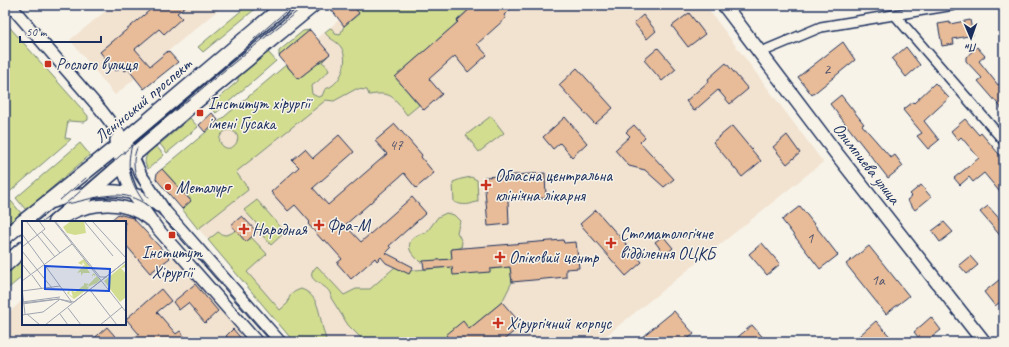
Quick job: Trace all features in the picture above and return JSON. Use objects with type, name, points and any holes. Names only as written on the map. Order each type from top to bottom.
[{"type":"main road","name":"Ленінський проспект","points":[[24,221],[285,5]]},
{"type":"main road","name":"Олимпиева улица","points":[[724,5],[836,153],[984,342]]},
{"type":"main road","name":"Ленінський проспект","points":[[56,221],[309,6]]},
{"type":"main road","name":"Ленінський проспект","points":[[5,237],[22,223]]},
{"type":"main road","points":[[5,265],[22,251]]},
{"type":"street","points":[[10,5],[101,110],[114,128],[120,143],[121,166],[132,193],[157,228]]},
{"type":"street","points":[[760,53],[821,26],[954,5]]},
{"type":"street","points":[[895,15],[1004,141]]},
{"type":"street","points":[[120,143],[132,155],[141,175],[165,211],[280,342]]},
{"type":"street","points":[[44,204],[90,192],[117,190],[148,198],[165,211]]},
{"type":"street","points":[[56,221],[75,212],[114,204],[134,210],[147,218],[157,228],[257,342]]},
{"type":"shaded area","points":[[113,5],[224,5],[115,95],[70,40]]},
{"type":"shaded area","name":"Обласна центральна клінічна лікарня","points":[[358,5],[705,5],[823,162],[598,342],[294,342],[182,209],[191,200],[162,169],[286,65],[298,79],[329,54],[317,39],[339,20],[344,25],[359,14],[355,8]]},
{"type":"shaded area","points":[[126,245],[150,273],[170,258],[176,256],[250,342],[5,342],[5,316],[22,301],[22,325],[126,325]]},
{"type":"green space","points":[[248,5],[260,5],[203,52],[198,47]]},
{"type":"green space","points":[[376,5],[474,5],[457,20],[458,22],[395,77],[419,105],[407,115],[392,97],[383,94],[369,95],[367,90],[356,89],[334,101],[326,100],[236,172],[248,190],[198,229],[182,209],[191,200],[162,169],[286,65],[298,79],[330,54],[322,62],[327,66],[329,71],[311,86],[312,94],[318,97],[322,96],[325,89],[336,83],[342,72],[345,59],[341,47],[325,32],[330,28],[334,30],[335,34],[340,35],[344,26],[359,14],[355,8],[376,7]],"holes":[[[228,130],[234,132],[238,139],[236,143],[233,147],[225,148],[220,142],[221,136]]]},
{"type":"green space","points":[[5,22],[88,116],[88,120],[84,122],[68,121],[65,138],[71,139],[5,196]]},
{"type":"green space","points":[[310,30],[279,56],[279,51],[303,31]]},
{"type":"green space","points":[[268,52],[276,61],[216,113],[209,106],[238,81],[238,76]]},
{"type":"green space","points":[[491,116],[504,133],[479,152],[466,135]]},
{"type":"green space","points":[[190,118],[198,127],[167,153],[160,144]]},
{"type":"green space","points":[[80,143],[90,155],[26,210],[16,198]]},
{"type":"green space","points":[[156,146],[164,155],[148,169],[145,162],[146,156],[150,150]]},
{"type":"green space","points":[[471,177],[477,180],[478,201],[466,204],[454,202],[453,182]]},
{"type":"green space","points":[[257,200],[285,232],[271,245],[263,236],[265,233],[244,210]]},
{"type":"green space","points":[[11,201],[21,213],[5,227],[5,207]]},
{"type":"green space","points":[[446,213],[454,215],[460,221],[457,232],[462,242],[461,248],[451,249],[452,259],[420,262],[411,252],[411,241],[419,234],[426,233],[438,217]]},
{"type":"green space","points":[[236,230],[246,242],[251,237],[267,254],[247,272],[280,310],[288,303],[290,295],[301,289],[307,292],[315,300],[326,342],[294,342],[208,240],[218,232],[227,235]]},
{"type":"green space","points":[[22,260],[22,277],[5,291],[5,274]]},
{"type":"green space","points":[[317,266],[344,295],[356,289],[370,289],[395,267],[403,271],[452,267],[490,269],[510,267],[512,282],[502,302],[469,329],[463,322],[452,342],[365,342],[348,325],[327,289],[312,276],[312,272]]},
{"type":"building","points":[[156,5],[187,5],[177,13],[182,18],[164,34],[159,29],[135,49],[150,66],[168,51],[178,62],[144,89],[128,69],[125,71],[121,67],[116,71],[100,52]]},
{"type":"building","points":[[336,5],[352,5],[359,13],[344,26],[331,9]]},
{"type":"building","points":[[474,5],[515,5],[504,15],[506,18],[477,44],[487,55],[468,72],[455,56],[429,79],[442,94],[424,110],[395,77],[458,22],[457,21]]},
{"type":"building","points":[[689,13],[705,34],[688,47],[672,26]]},
{"type":"building","points":[[643,15],[656,31],[647,39],[634,23]]},
{"type":"building","points":[[970,20],[973,35],[953,39],[954,44],[942,46],[938,24],[950,22],[950,24]]},
{"type":"building","points":[[310,30],[330,54],[298,79],[279,56]]},
{"type":"building","points":[[843,42],[855,60],[812,95],[798,77]]},
{"type":"building","points":[[906,47],[920,65],[906,77],[892,59]]},
{"type":"building","points":[[977,47],[985,56],[979,61],[998,85],[1004,80],[1004,111],[978,81],[982,78],[966,61],[966,57]]},
{"type":"building","points":[[658,48],[676,69],[662,81],[644,60]]},
{"type":"building","points":[[726,63],[748,89],[730,104],[718,90],[694,111],[686,101],[709,81],[708,79]]},
{"type":"building","points":[[577,68],[613,108],[595,124],[559,85]]},
{"type":"building","points":[[935,83],[949,98],[924,121],[939,140],[928,149],[917,136],[922,133],[903,110],[913,102],[914,103]]},
{"type":"building","points":[[841,95],[864,124],[862,125],[891,158],[895,155],[903,166],[888,178],[830,104]]},
{"type":"building","points":[[212,113],[218,120],[205,132],[199,125]]},
{"type":"building","points":[[565,117],[587,143],[572,157],[560,143],[553,149],[543,137]]},
{"type":"building","points":[[965,119],[979,135],[981,133],[1004,160],[1004,197],[984,173],[973,182],[969,177],[960,185],[954,178],[979,158],[961,137],[958,140],[951,131]]},
{"type":"building","points":[[395,124],[422,155],[421,157],[434,173],[416,188],[404,173],[345,225],[361,242],[412,197],[426,213],[389,246],[391,248],[386,253],[413,267],[409,274],[386,263],[381,257],[377,261],[375,258],[351,279],[337,263],[342,259],[308,224],[310,222],[295,205],[288,211],[271,192],[299,167],[292,160],[305,149],[313,158],[339,135],[354,152],[313,188],[328,205],[387,154],[375,141]]},
{"type":"building","points":[[634,125],[645,137],[640,142],[674,179],[664,187],[645,170],[629,166],[615,150],[630,136],[626,132]]},
{"type":"building","points":[[732,126],[761,161],[742,177],[713,142]]},
{"type":"building","points":[[787,135],[800,153],[787,164],[773,147]]},
{"type":"building","points":[[162,169],[191,201],[182,209],[156,179],[157,173]]},
{"type":"building","points":[[545,173],[546,198],[508,200],[509,224],[488,226],[484,177]]},
{"type":"building","points":[[921,185],[931,197],[915,210],[907,200],[912,196],[910,194]]},
{"type":"building","points":[[800,206],[838,255],[820,269],[782,220]]},
{"type":"building","points":[[988,206],[1004,224],[1004,240],[980,212]]},
{"type":"building","name":"Стоматологічне відділення ОЦКБ","points":[[596,210],[642,262],[626,276],[580,224]]},
{"type":"building","points":[[118,214],[133,218],[170,258],[150,273],[126,245],[126,221],[110,221]]},
{"type":"building","points":[[242,216],[257,232],[246,242],[231,225]]},
{"type":"building","points":[[944,222],[953,232],[940,242],[932,231]]},
{"type":"building","points":[[663,236],[673,248],[665,255],[655,242]]},
{"type":"building","points":[[563,240],[564,243],[576,242],[579,268],[566,269],[566,277],[512,282],[510,267],[490,269],[490,272],[453,275],[452,267],[424,269],[423,261],[452,259],[451,249]]},
{"type":"building","points":[[762,243],[780,264],[767,275],[749,254]]},
{"type":"building","points":[[869,246],[909,296],[886,314],[846,264]]},
{"type":"building","points":[[970,256],[978,265],[967,274],[959,265]]},
{"type":"building","points":[[1004,276],[1004,299],[995,306],[984,292]]},
{"type":"building","points":[[195,284],[218,311],[205,323],[188,303],[179,310],[173,302]]},
{"type":"building","points":[[161,289],[171,301],[157,312],[176,334],[180,331],[189,342],[129,342],[139,334],[126,319]]},
{"type":"building","name":"Хірургічний корпус","points":[[502,302],[522,325],[501,342],[452,342],[446,335],[463,321],[469,329]]},
{"type":"building","points":[[674,311],[694,334],[684,342],[647,342],[642,337]]},
{"type":"building","points":[[931,317],[941,330],[926,342],[922,342],[914,332]]},
{"type":"building","points":[[876,321],[895,342],[852,342]]},
{"type":"building","points":[[752,325],[767,342],[742,342],[738,337]]},
{"type":"building","points":[[107,327],[120,342],[90,342]]},
{"type":"building","points":[[233,329],[244,342],[231,342],[226,336]]},
{"type":"tram line","points":[[254,39],[293,5]]},
{"type":"tram line","points":[[43,221],[75,196],[129,148],[305,5]]},
{"type":"tram line","points":[[132,145],[129,169],[136,190],[146,205]]},
{"type":"tram line","points":[[137,148],[134,168],[138,180],[148,198]]},
{"type":"tram line","points":[[60,200],[86,178]]},
{"type":"tram line","points":[[67,204],[111,195],[126,196],[143,202],[177,232],[273,342]]},
{"type":"tram line","points":[[35,221],[44,213]]},
{"type":"tram line","points":[[5,254],[22,240]]},
{"type":"place","name":"Рослого вулиця","points":[[48,64]]},
{"type":"place","name":"Інститут хірургії імені Гусака","points":[[200,113]]},
{"type":"place","name":"Обласна центральна клінічна лікарня","points":[[486,185]]},
{"type":"place","name":"Металург","points":[[168,187]]},
{"type":"place","name":"Фра-М","points":[[319,225]]},
{"type":"place","name":"Народная","points":[[244,229]]},
{"type":"place","name":"Інститут Хірургії","points":[[172,235]]},
{"type":"place","name":"Стоматологічне відділення ОЦКБ","points":[[611,243]]},
{"type":"place","name":"Опіковий центр","points":[[500,257]]},
{"type":"place","name":"Хірургічний корпус","points":[[498,323]]}]
